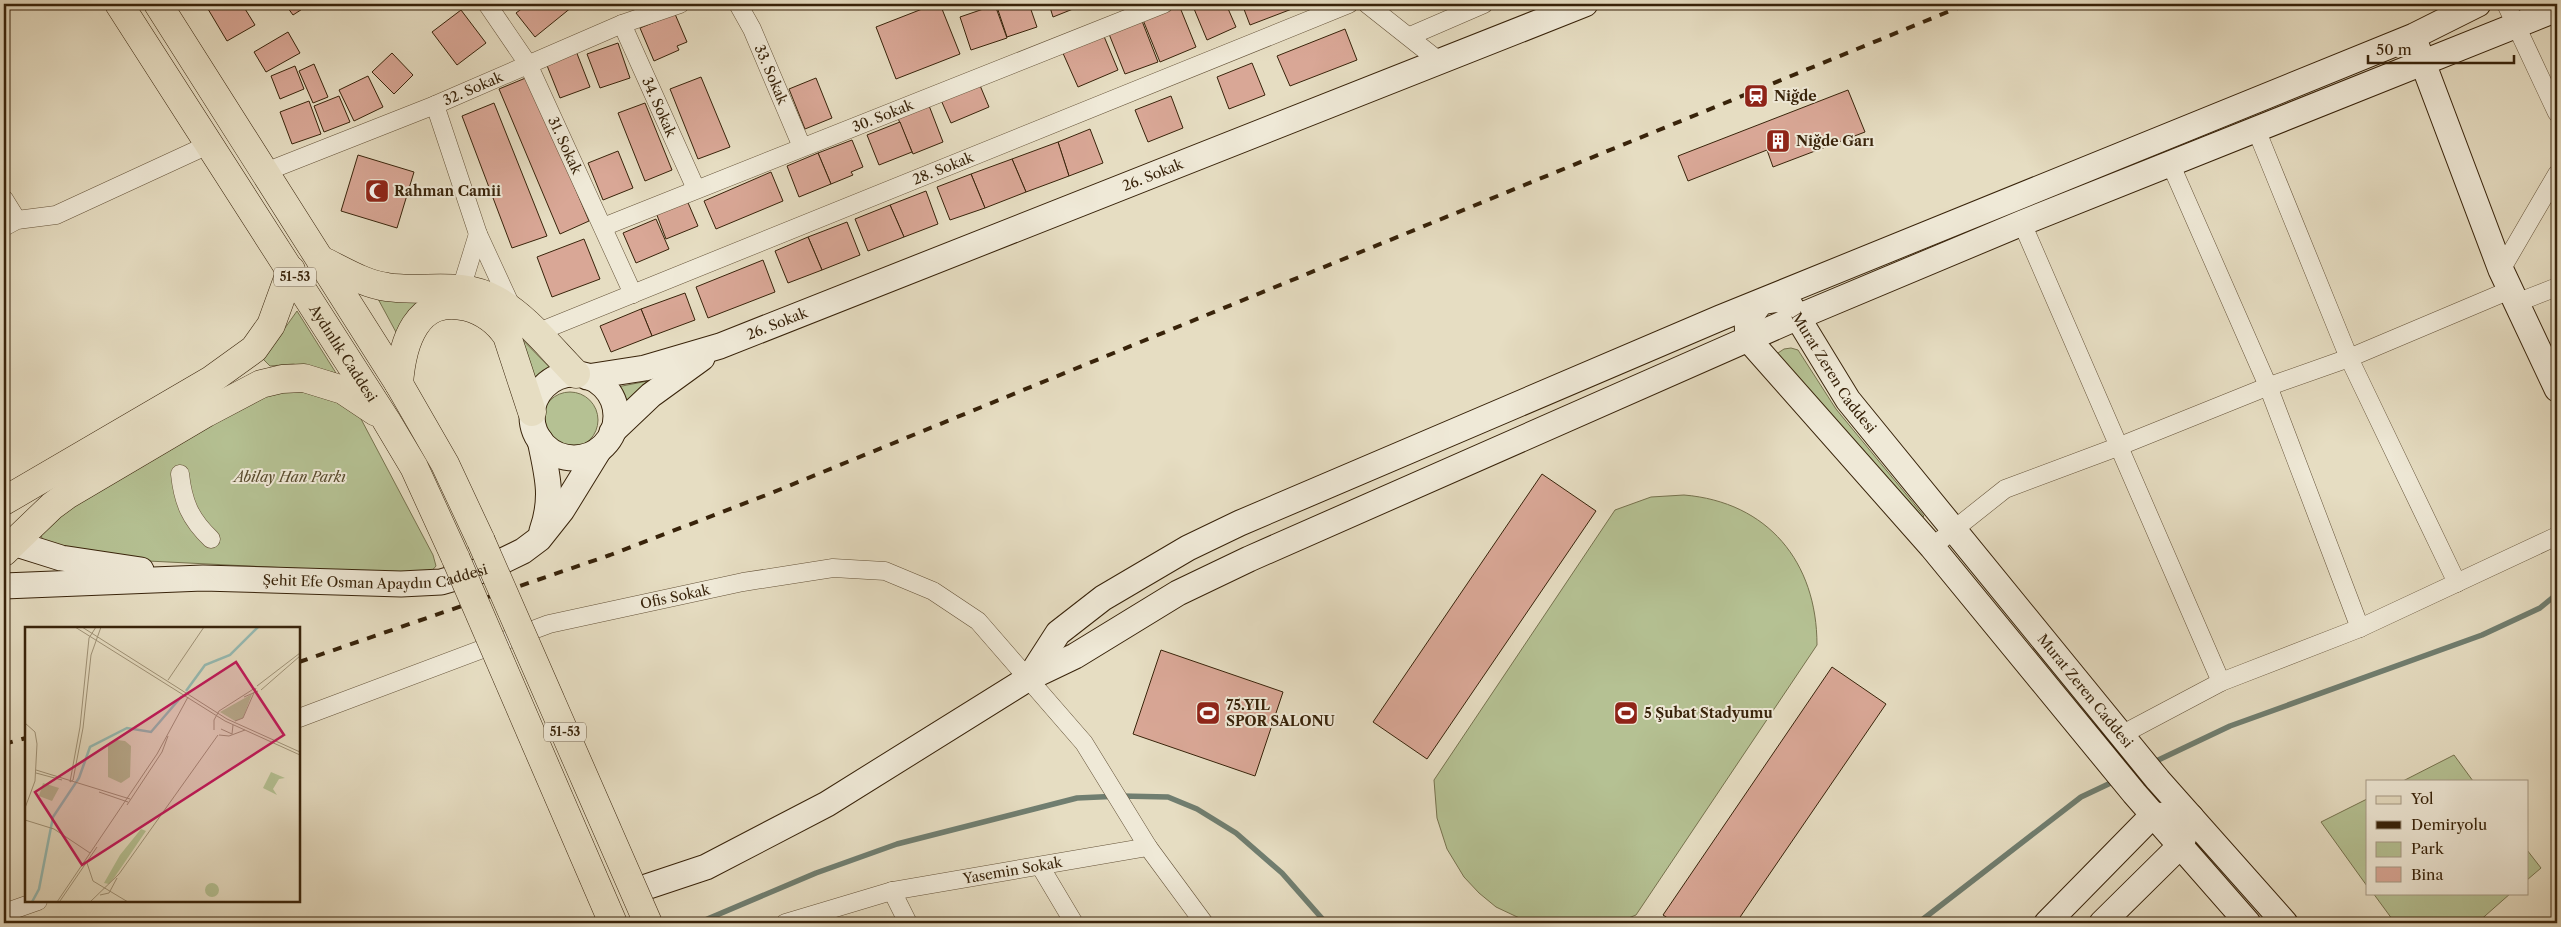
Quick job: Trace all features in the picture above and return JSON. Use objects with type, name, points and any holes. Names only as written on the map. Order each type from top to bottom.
[{"type":"main road","name":"Aydınlık Caddesi","points":[[119,4],[210,144],[287,278],[371,412],[414,467],[456,559],[613,923]]},
{"type":"main road","name":"Aydınlık Caddesi","points":[[158,4],[399,384],[445,464],[481,541],[634,891]]},
{"type":"main road","name":"26. Sokak","points":[[582,375],[645,368],[720,346],[1586,4]]},
{"type":"main road","points":[[1029,678],[1058,633],[1103,598],[1188,548],[1240,523],[1761,302],[2414,36],[2478,4]]},
{"type":"main road","points":[[634,891],[706,867],[827,804],[1029,678],[1075,656],[1178,593],[1249,559],[1798,317],[2256,128],[2422,64],[2557,9]]},
{"type":"main road","points":[[2414,36],[2422,64],[2509,288],[2557,389]]},
{"type":"main road","points":[[321,260],[376,285],[389,288],[462,289],[494,299],[513,311],[582,375],[597,382],[612,399],[615,410],[605,441],[578,458],[567,458],[547,448],[534,431],[532,412],[507,336],[502,328],[483,313],[457,305],[444,305],[432,310],[415,325],[403,351],[399,384]]},
{"type":"main road","points":[[4,501],[231,368],[262,341],[270,325],[287,278]]},
{"type":"main road","name":"Murat Zeren Caddesi","points":[[1761,302],[1784,300],[1790,305],[1848,400],[2158,780],[2286,923]]},
{"type":"main road","points":[[1748,339],[1747,321],[1761,302]]},
{"type":"main road","name":"Murat Zeren Caddesi","points":[[1748,339],[1932,547],[2134,793],[2248,923]]},
{"type":"main road","name":"26. Sokak","points":[[539,539],[562,510],[605,441],[651,395],[720,346]]},
{"type":"main road","points":[[532,412],[537,395],[550,381],[558,377],[582,375]]},
{"type":"main road","points":[[7,545],[67,495],[206,413],[261,384],[282,379],[304,378],[343,390],[371,412]]},
{"type":"main road","points":[[539,539],[550,498],[540,440]]},
{"type":"main road","name":"Şehit Efe Osman Apaydın Caddesi","points":[[4,586],[203,578],[401,584],[441,582],[486,568],[523,551],[539,539]]},
{"type":"main road","name":"Şehit Efe Osman Apaydın Caddesi","points":[[7,545],[80,562],[203,578]]},
{"type":"main road","points":[[2047,923],[2153,815],[2191,816],[2181,845],[2102,923]]},
{"type":"main road","name":"51-53","points":[[634,891],[648,923]]},
{"type":"street","name":"31. Sokak","points":[[487,4],[528,64],[633,294]]},
{"type":"street","name":"32. Sokak","points":[[265,172],[435,105],[622,24],[680,4]]},
{"type":"street","name":"33. Sokak","points":[[738,4],[752,29],[802,147]]},
{"type":"street","name":"30. Sokak","points":[[602,227],[1164,4]]},
{"type":"street","name":"28. Sokak","points":[[536,334],[1349,4]]},
{"type":"street","points":[[1367,4],[1410,36],[1439,61]]},
{"type":"street","points":[[1410,36],[1484,4]]},
{"type":"street","points":[[2506,4],[2557,114]]},
{"type":"street","name":"34. Sokak","points":[[622,24],[696,189]]},
{"type":"street","points":[[435,105],[478,234],[513,311]]},
{"type":"street","points":[[2256,128],[2349,358],[2458,583]]},
{"type":"street","points":[[4,199],[10,224],[56,215],[210,144]]},
{"type":"street","points":[[2170,165],[2268,386],[2360,628]]},
{"type":"street","points":[[2509,288],[2557,174]]},
{"type":"street","points":[[241,220],[287,278]]},
{"type":"street","points":[[2022,223],[2222,682]]},
{"type":"street","points":[[462,289],[478,234]]},
{"type":"street","points":[[1932,547],[2005,489],[2120,446],[2268,386],[2349,358],[2509,288],[2557,287]]},
{"type":"street","points":[[180,474],[186,509],[198,526],[211,539]]},
{"type":"street","points":[[2127,742],[2222,682],[2360,628],[2557,536]]},
{"type":"street","name":"Ofis Sokak","points":[[300,718],[549,624],[743,582],[833,568],[885,571],[933,591],[978,621],[1084,743],[1148,847]]},
{"type":"street","points":[[1148,847],[1204,923]]},
{"type":"street","name":"Yasemin Sokak","points":[[785,923],[892,891],[1148,847]]},
{"type":"street","points":[[1040,866],[1074,923]]},
{"type":"street","points":[[892,891],[908,923]]},
{"type":"street","points":[[4,913],[35,902]]},
{"type":"green space","points":[[377,297],[420,300],[397,334]]},
{"type":"green space","points":[[297,311],[336,373],[293,364],[270,366],[263,359]]},
{"type":"green space","points":[[514,331],[554,372],[532,384]]},
{"type":"green space","points":[[1784,349],[1798,350],[1836,409],[1924,516],[1921,519],[1775,355]]},
{"type":"green space","points":[[653,380],[622,405],[612,388]]},
{"type":"green space","name":"Abilay Han Parkı","points":[[298,384],[352,402],[433,555],[436,566],[428,575],[108,559],[43,543],[41,534],[43,524],[271,385]]},
{"type":"green space","points":[[570,392],[581,394],[590,400],[596,409],[598,420],[596,431],[590,440],[581,446],[570,448],[559,446],[550,440],[544,431],[542,420],[544,409],[550,400],[559,394]]},
{"type":"green space","name":"5 Şubat Stadyumu","points":[[1684,495],[1714,500],[1740,510],[1763,524],[1782,542],[1797,563],[1808,588],[1815,615],[1817,645],[1636,915],[1616,923],[1530,923],[1496,907],[1464,877],[1447,849],[1437,818],[1434,780],[1615,510],[1651,497]]},
{"type":"green space","points":[[2454,755],[2472,780],[2405,780]]},
{"type":"green space","points":[[2366,800],[2366,885],[2321,822]]},
{"type":"green space","points":[[2528,851],[2541,868],[2528,879]]},
{"type":"green space","points":[[2374,894],[2510,894],[2477,923],[2395,923]]},
{"type":"building","points":[[205,4],[242,4],[255,25],[227,41]]},
{"type":"building","points":[[285,4],[310,4],[293,15]]},
{"type":"building","points":[[528,4],[569,4],[572,7],[535,37],[516,13]]},
{"type":"building","points":[[935,4],[940,4],[960,54],[896,79],[876,27]]},
{"type":"building","points":[[996,4],[1029,4],[1037,27],[1007,37]]},
{"type":"building","points":[[1049,4],[1083,4],[1083,5],[1053,17]]},
{"type":"building","points":[[1192,4],[1226,4],[1236,27],[1207,40]]},
{"type":"building","points":[[1242,4],[1305,4],[1250,25]]},
{"type":"building","points":[[995,5],[1007,38],[971,50],[960,17]]},
{"type":"building","points":[[1179,5],[1196,47],[1160,62],[1143,20]]},
{"type":"building","points":[[461,10],[486,43],[457,65],[432,32]]},
{"type":"building","points":[[675,14],[687,42],[677,46],[679,50],[654,61],[640,28]]},
{"type":"building","points":[[1142,21],[1158,62],[1125,74],[1109,34]]},
{"type":"building","points":[[1345,29],[1357,60],[1290,86],[1277,56]]},
{"type":"building","points":[[288,32],[300,53],[266,72],[254,52]]},
{"type":"building","points":[[1103,34],[1118,70],[1078,87],[1062,51]]},
{"type":"building","points":[[618,43],[630,78],[600,88],[587,54]]},
{"type":"building","points":[[576,51],[590,87],[560,98],[546,63]]},
{"type":"building","points":[[392,53],[413,75],[394,94],[372,72]]},
{"type":"building","points":[[1252,63],[1265,95],[1229,109],[1217,77]]},
{"type":"building","points":[[314,64],[328,97],[313,103],[299,71]]},
{"type":"building","points":[[295,66],[304,89],[280,99],[271,76]]},
{"type":"building","points":[[368,76],[383,107],[354,121],[339,90]]},
{"type":"building","points":[[528,77],[589,221],[560,234],[499,89]]},
{"type":"building","points":[[701,77],[730,147],[698,159],[670,89]]},
{"type":"building","points":[[816,78],[832,118],[805,129],[789,89]]},
{"type":"building","points":[[979,83],[989,107],[951,123],[941,100]]},
{"type":"building","name":"Niğde Garı","points":[[1848,90],[1865,132],[1773,167],[1767,150],[1688,181],[1678,156]]},
{"type":"building","points":[[339,96],[350,122],[324,132],[314,106]]},
{"type":"building","points":[[1171,96],[1183,128],[1148,142],[1135,110]]},
{"type":"building","points":[[309,101],[321,134],[292,144],[280,112]]},
{"type":"building","points":[[494,103],[547,236],[512,248],[462,116]]},
{"type":"building","points":[[645,103],[672,170],[645,181],[618,113]]},
{"type":"building","points":[[928,103],[943,142],[913,154],[897,116]]},
{"type":"building","points":[[900,122],[912,152],[879,165],[867,135]]},
{"type":"building","points":[[1090,129],[1103,163],[1069,176],[1058,142]]},
{"type":"building","points":[[852,140],[863,167],[851,172],[853,175],[831,184],[818,153]]},
{"type":"building","points":[[1058,142],[1069,176],[1026,192],[1012,159]]},
{"type":"building","points":[[618,151],[633,188],[603,200],[588,163]]},
{"type":"building","points":[[818,153],[831,184],[799,197],[787,166]]},
{"type":"building","name":"Rahman Camii","points":[[358,155],[414,172],[397,228],[341,211]]},
{"type":"building","points":[[1012,159],[1026,192],[985,208],[971,174]]},
{"type":"building","points":[[771,172],[783,201],[716,229],[704,201]]},
{"type":"building","points":[[971,174],[985,208],[950,220],[937,187]]},
{"type":"building","points":[[926,191],[938,224],[904,237],[890,205]]},
{"type":"building","points":[[686,198],[698,226],[666,239],[655,210]]},
{"type":"building","points":[[890,205],[904,237],[868,251],[855,219]]},
{"type":"building","points":[[656,219],[669,249],[636,263],[623,233]]},
{"type":"building","points":[[847,222],[860,255],[822,270],[808,237]]},
{"type":"building","points":[[808,237],[822,270],[788,283],[775,251]]},
{"type":"building","points":[[584,239],[600,279],[552,297],[537,257]]},
{"type":"building","points":[[763,260],[775,292],[708,318],[696,287]]},
{"type":"building","points":[[685,293],[695,320],[652,336],[641,309]]},
{"type":"building","points":[[641,309],[652,336],[611,352],[600,326]]},
{"type":"building","points":[[1542,474],[1596,511],[1427,759],[1373,722]]},
{"type":"building","name":"75.YIL SPOR SALONU","points":[[1161,650],[1283,692],[1255,776],[1133,734]]},
{"type":"building","points":[[1832,667],[1886,704],[1736,923],[1675,923],[1663,915]]},
{"type":"waterway","points":[[2152,763],[2230,726],[2482,635],[2540,608],[2557,594]]},
{"type":"waterway","points":[[1918,923],[2081,797],[2117,780]]},
{"type":"waterway","points":[[698,923],[816,873],[897,844],[1077,798],[1121,796],[1168,797],[1197,809],[1236,833],[1282,873],[1326,923]]},
{"type":"railway","points":[[300,662],[610,555],[769,494],[1967,4]]},
{"type":"railway","points":[[4,744],[25,738]]},
{"type":"place","name":"Niğde","points":[[1756,96]]},
{"type":"place","name":"Niğde Garı","points":[[1778,141]]},
{"type":"place","name":"Rahman Camii","points":[[377,191]]},
{"type":"place","name":"75.YIL SPOR SALONU","points":[[1208,713]]},
{"type":"place","name":"5 Şubat Stadyumu","points":[[1626,713]]}]
